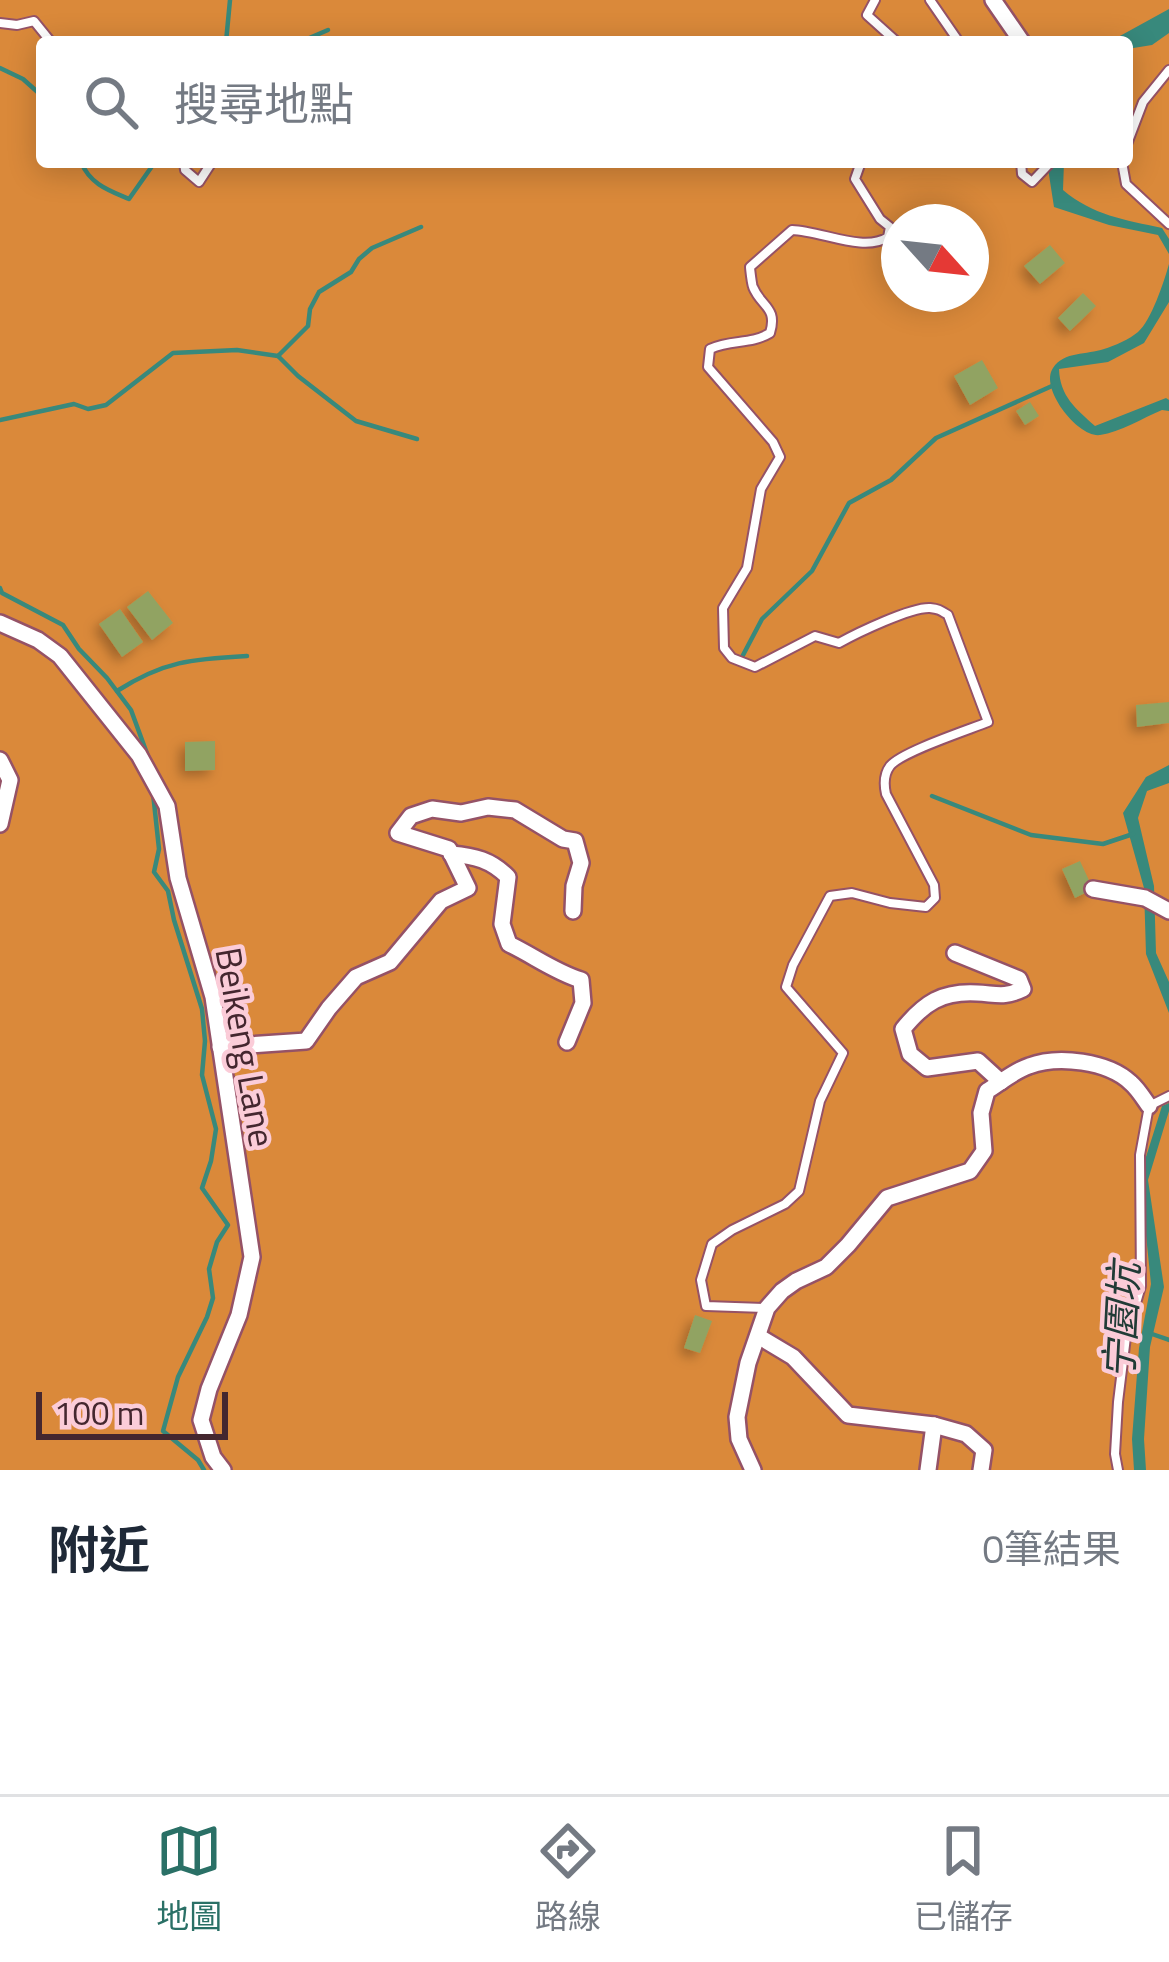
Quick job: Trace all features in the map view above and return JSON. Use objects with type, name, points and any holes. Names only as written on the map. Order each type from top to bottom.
[{"type":"street","points":[[992,0],[1018,36]]},
{"type":"street","name":"Beikeng Lane","points":[[0,623],[60,656],[140,755],[167,806],[178,878],[213,997],[252,1257],[239,1316],[201,1420],[223,1470]]},
{"type":"street","points":[[0,760],[10,780],[0,824]]},
{"type":"street","points":[[220,1047],[306,1041],[356,977],[390,962],[441,901],[468,888],[449,849],[398,832],[411,816],[432,809],[461,813],[488,806],[515,810],[562,839],[575,841],[581,863],[573,911]]},
{"type":"street","points":[[452,854],[495,864],[508,878],[502,924],[509,944],[581,980],[583,1003],[567,1042]]},
{"type":"street","points":[[1094,890],[1145,898],[1169,911]]},
{"type":"street","points":[[955,953],[1019,980],[1023,989],[1007,996],[948,994],[918,1010],[903,1029],[910,1054],[927,1068],[978,1061],[1001,1082]]},
{"type":"street","points":[[753,1470],[739,1439],[737,1417],[748,1363],[767,1308],[796,1281],[826,1267],[887,1198],[970,1171],[984,1151],[981,1113],[987,1091],[1029,1066],[1057,1062],[1104,1066],[1130,1082],[1149,1106]]},
{"type":"street","points":[[758,1336],[793,1357],[848,1415],[934,1425],[966,1434],[984,1450],[981,1470]]},
{"type":"street","points":[[928,1470],[934,1425]]},
{"type":"lane","points":[[875,0],[867,15],[891,36]]},
{"type":"lane","points":[[929,0],[955,36]]},
{"type":"lane","points":[[0,22],[34,21],[45,36]]},
{"type":"lane","points":[[1133,128],[1143,102],[1169,70]]},
{"type":"lane","points":[[184,168],[199,182],[208,168]]},
{"type":"lane","points":[[767,1308],[706,1306],[700,1280],[712,1244],[785,1204],[799,1191],[820,1101],[844,1053],[787,987],[793,965],[830,896],[852,893],[926,907],[935,898],[934,885],[884,784],[890,766],[909,754],[988,722],[948,615],[936,608],[922,608],[839,643],[815,636],[755,668],[732,658],[724,648],[723,608],[747,568],[760,489],[780,457],[773,442],[708,367],[710,349],[770,333],[769,308],[752,287],[750,266],[792,230],[861,244],[877,244],[888,237],[890,227],[855,179],[859,168]]},
{"type":"lane","points":[[1022,168],[1022,174],[1033,182],[1046,168]]},
{"type":"lane","points":[[1122,168],[1126,184],[1169,224]]},
{"type":"lane","points":[[1118,1470],[1118,1402],[1126,1337],[1141,1286],[1139,1155],[1149,1106],[1169,1096]]},
{"type":"shaded area","points":[[0,0],[1169,0],[1169,1470],[0,1470]]},
{"type":"shaded area","points":[[1169,9],[1169,33],[1152,45],[1133,48],[1133,36],[1120,36]]},
{"type":"shaded area","points":[[1048,168],[1064,168],[1063,190],[1110,215],[1162,228],[1169,239],[1169,254],[1158,235],[1054,207]]},
{"type":"shaded area","points":[[1169,264],[1169,302],[1144,343],[1108,362],[1059,369],[1066,394],[1095,426],[1166,398],[1169,411],[1108,433],[1091,434],[1056,399],[1050,377],[1053,368],[1063,359],[1108,348],[1138,332],[1152,310]]},
{"type":"shaded area","points":[[1169,765],[1169,783],[1147,791],[1138,818],[1154,886],[1156,953],[1169,982],[1169,1013],[1146,954],[1144,888],[1123,813],[1146,777]]},
{"type":"shaded area","points":[[1169,1103],[1148,1180],[1164,1287],[1150,1347],[1146,1470],[1134,1470],[1139,1348],[1151,1284],[1140,1176],[1162,1106]]},
{"type":"building","points":[[1050,245],[1065,263],[1040,284],[1024,266]]},
{"type":"building","points":[[1083,293],[1096,306],[1070,331],[1058,318]]},
{"type":"building","points":[[982,360],[998,388],[970,405],[954,376]]},
{"type":"building","points":[[1030,402],[1039,416],[1025,425],[1016,411]]},
{"type":"building","points":[[148,591],[173,623],[152,640],[127,607]]},
{"type":"building","points":[[120,609],[143,642],[122,657],[99,624]]},
{"type":"building","points":[[1169,702],[1169,723],[1137,727],[1136,705]]},
{"type":"building","points":[[215,741],[215,770],[185,771],[185,742]]},
{"type":"building","points":[[1080,861],[1093,889],[1075,898],[1062,869]]},
{"type":"building","points":[[695,1315],[712,1321],[700,1353],[684,1348]]},
{"type":"waterway","points":[[227,36],[230,0]]},
{"type":"waterway","points":[[314,36],[328,30]]},
{"type":"waterway","points":[[0,68],[36,91]]},
{"type":"waterway","points":[[84,168],[95,181],[129,199],[151,168]]},
{"type":"waterway","points":[[0,420],[74,404],[88,409],[106,405],[173,353],[237,350],[278,356],[308,326],[319,292],[351,272],[372,248],[421,227]]},
{"type":"waterway","points":[[278,356],[356,421],[417,439]]},
{"type":"waterway","points":[[742,657],[762,619],[812,571],[849,503],[891,480],[936,438],[1052,386]]},
{"type":"waterway","points":[[0,588],[63,625],[131,710],[149,759]]},
{"type":"waterway","points":[[117,691],[179,663],[247,656]]},
{"type":"waterway","points":[[153,793],[159,849],[154,872],[168,891],[202,1009],[202,1075],[216,1129],[202,1188],[228,1225],[209,1269],[213,1298],[178,1377],[163,1431],[204,1470]]},
{"type":"waterway","points":[[932,796],[1031,835],[1103,844],[1133,834]]},
{"type":"waterway","name":"宁園坑","points":[[1152,1334],[1169,1340]]}]
